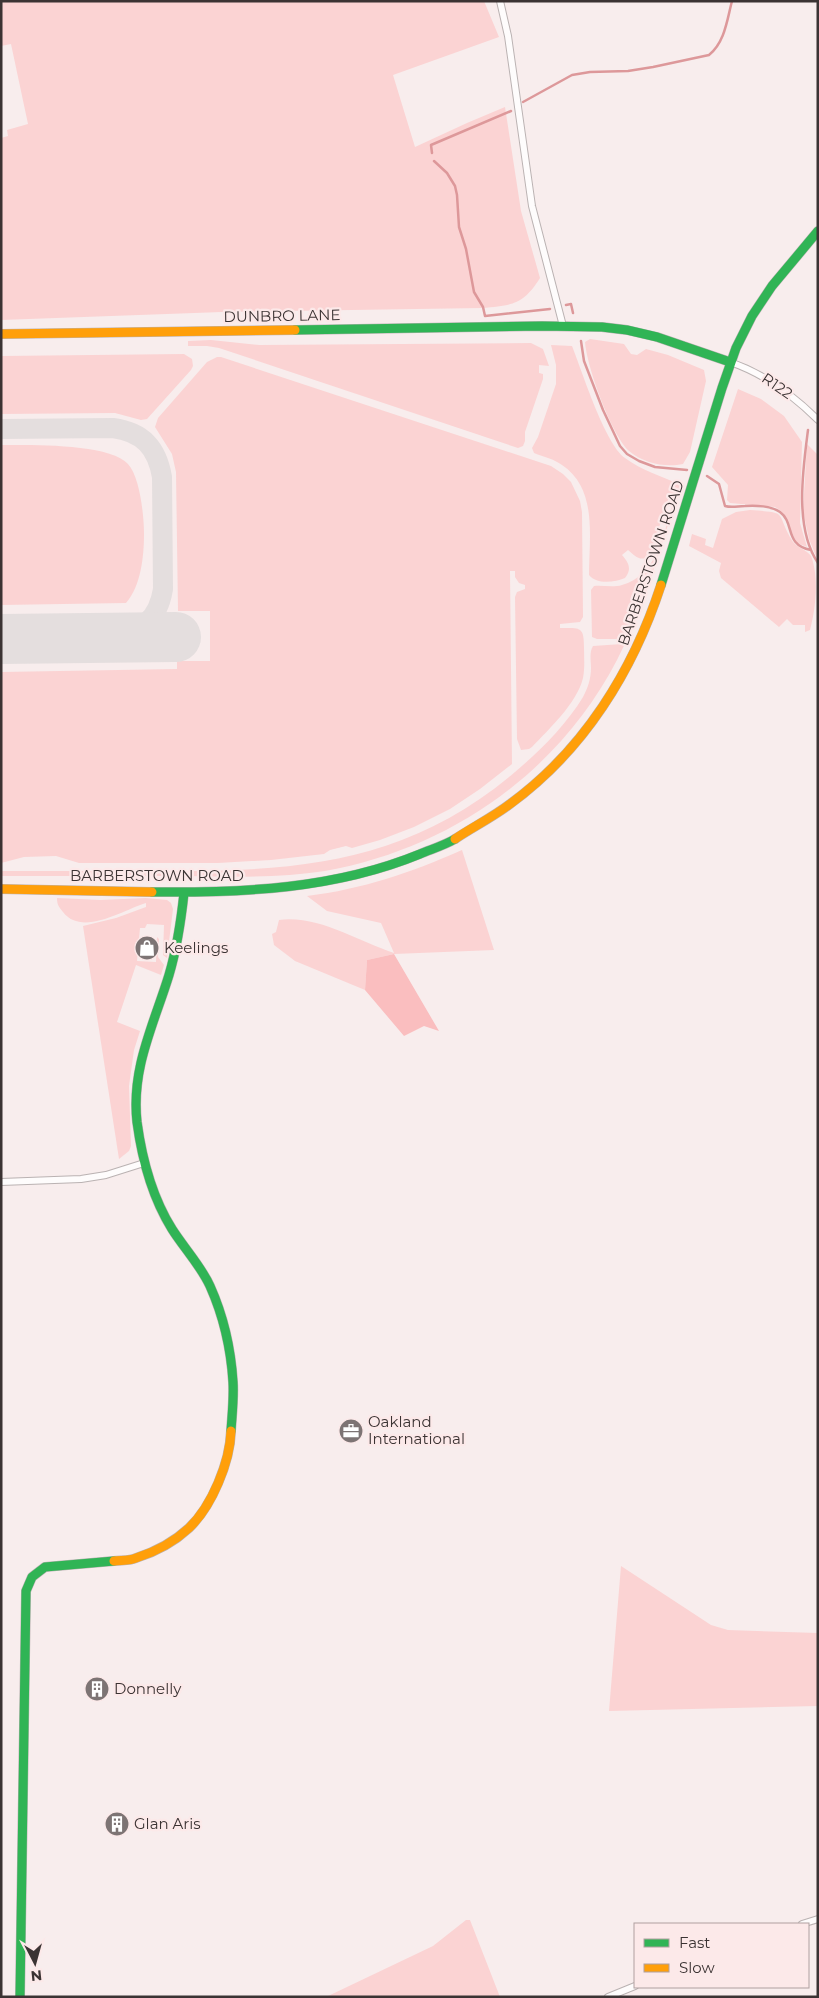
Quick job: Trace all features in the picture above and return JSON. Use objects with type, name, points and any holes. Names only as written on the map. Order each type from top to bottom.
[{"type":"main road","name":"BARBERSTOWN ROAD","points":[[1,889],[184,893],[248,891],[317,884],[381,870],[418,857],[478,827],[522,796],[545,776],[590,727],[608,701],[644,634],[695,482],[730,362],[746,328],[768,292],[818,231]]},
{"type":"main road","name":"DUNBRO LANE","points":[[1,334],[563,326],[612,328],[656,337],[730,362]]},
{"type":"main road","points":[[20,1997],[26,1600],[30,1579],[36,1571],[45,1567],[135,1559],[168,1544],[190,1527],[206,1505],[225,1465],[231,1441],[233,1382],[225,1330],[210,1285],[171,1227],[155,1195],[144,1163],[137,1114],[138,1069],[180,934],[184,893]]},
{"type":"street","points":[[500,1],[508,36],[532,206],[563,326]]},
{"type":"street","name":"R122","points":[[730,362],[770,379],[802,404],[818,420]]},
{"type":"street","points":[[1,1182],[81,1179],[144,1163]]},
{"type":"street","points":[[805,1923],[818,1919]]},
{"type":"street","points":[[608,1997],[634,1986]]},
{"type":"shaded area","points":[[1,1],[484,1],[499,37],[393,75],[415,147],[505,107],[521,211],[540,278],[522,299],[502,306],[482,308],[222,312],[1,320],[1,138],[8,136],[7,130],[28,124],[11,44],[1,46]]},
{"type":"shaded area","points":[[590,339],[624,344],[631,354],[637,355],[646,349],[668,355],[704,370],[706,381],[690,452],[683,464],[662,465],[641,459],[629,451],[622,442],[608,416],[590,367],[585,342]]},
{"type":"shaded area","points":[[211,340],[259,345],[531,343],[543,349],[549,366],[539,365],[539,373],[543,374],[543,379],[525,432],[525,441],[523,446],[518,448],[219,348],[188,346],[188,341]]},
{"type":"shaded area","points":[[551,345],[572,346],[602,423],[617,450],[625,458],[638,466],[681,485],[645,596],[617,660],[593,700],[564,737],[532,770],[496,799],[457,824],[415,844],[371,860],[325,871],[257,876],[1,876],[1,871],[206,871],[255,869],[301,865],[346,857],[390,844],[432,827],[474,803],[534,755],[561,727],[583,697],[590,679],[593,646],[622,644],[621,639],[597,639],[592,637],[591,590],[594,586],[622,585],[634,580],[644,572],[658,550],[674,499],[669,497],[650,555],[641,559],[628,550],[622,555],[629,566],[625,578],[616,581],[601,581],[589,575],[589,515],[581,487],[573,475],[562,465],[534,453],[532,448],[538,437],[556,384],[556,365]]},
{"type":"shaded area","points":[[184,354],[192,359],[193,366],[191,370],[147,419],[141,420],[115,413],[1,414],[1,356]]},
{"type":"shaded area","points":[[217,357],[551,466],[563,474],[571,482],[580,501],[582,512],[583,617],[580,622],[560,624],[560,628],[576,628],[583,635],[584,670],[580,687],[562,715],[532,747],[521,750],[517,739],[515,597],[517,592],[525,589],[525,585],[519,583],[515,577],[515,571],[510,571],[512,764],[450,809],[414,827],[380,840],[352,848],[346,846],[330,850],[324,854],[218,863],[79,863],[56,856],[24,857],[1,863],[1,672],[177,669],[177,661],[210,661],[210,611],[178,611],[176,472],[172,454],[155,427],[158,418],[207,362]]},
{"type":"shaded area","points":[[738,389],[761,399],[784,416],[802,442],[800,523],[807,547],[797,543],[781,511],[775,507],[730,503],[727,500],[728,485],[712,467]]},
{"type":"shaded area","points":[[807,444],[818,455],[818,561],[809,539],[803,511]]},
{"type":"shaded area","points":[[1,445],[48,445],[87,449],[118,457],[128,464],[136,478],[142,507],[144,534],[142,561],[138,579],[126,603],[1,605]]},
{"type":"shaded area","points":[[750,510],[777,513],[793,542],[811,556],[814,564],[816,592],[810,630],[805,632],[805,625],[793,625],[787,619],[779,627],[721,578],[719,571],[721,563],[689,546],[692,534],[706,539],[705,545],[713,548],[722,519],[736,512]]},
{"type":"shaded area","points":[[462,850],[494,950],[394,954],[367,960],[365,990],[295,961],[274,945],[272,934],[276,932],[279,920],[294,919],[309,921],[338,930],[394,953],[381,923],[327,911],[307,896],[348,889],[386,879]]},
{"type":"shaded area","points":[[57,898],[100,900],[146,898],[167,900],[171,903],[173,909],[167,958],[163,955],[164,925],[147,924],[145,928],[140,928],[137,961],[156,962],[157,937],[159,939],[158,957],[164,965],[161,975],[136,965],[117,1022],[140,1031],[134,1050],[129,1086],[131,1146],[129,1151],[119,1159],[83,926],[116,918],[146,907],[146,903],[103,920],[81,922],[71,919],[63,912],[57,902]]},
{"type":"shaded area","points":[[394,954],[439,1031],[424,1026],[404,1036],[365,990],[367,960]]},
{"type":"shaded area","points":[[621,1566],[711,1625],[728,1630],[818,1633],[818,1706],[609,1711]]},
{"type":"shaded area","points":[[466,1920],[470,1920],[500,1997],[326,1997],[433,1946]]},
{"type":"waterway","points":[[523,102],[572,75],[590,72],[628,71],[709,55],[719,44],[722,37],[732,1]]},
{"type":"waterway","points":[[432,153],[431,145],[511,111]]},
{"type":"waterway","points":[[434,161],[447,173],[455,186],[459,227],[466,249],[474,292],[483,307],[485,316],[550,309]]},
{"type":"waterway","points":[[566,305],[571,304],[573,313]]},
{"type":"waterway","points":[[581,341],[584,361],[603,410],[620,446],[627,454],[655,467],[687,470]]},
{"type":"waterway","points":[[808,430],[804,462],[803,516],[810,549],[818,563]]},
{"type":"waterway","points":[[707,476],[719,484],[725,506],[758,506],[777,510],[785,517],[793,539],[797,544],[811,550]]},
{"type":"taxiway","points":[[1,429],[113,428],[133,433],[147,443],[152,450],[160,467],[162,477],[163,589],[161,600],[153,616],[147,622],[132,631],[112,637]]},
{"type":"runway","points":[[1,639],[176,637]]},
{"type":"traffic: fast","points":[[661,585],[736,348],[752,316],[772,286],[818,231]]},
{"type":"traffic: fast","points":[[295,330],[542,326],[602,327],[627,330],[657,337],[730,362]]},
{"type":"traffic: fast","points":[[152,892],[254,890],[322,882],[388,866],[455,839]]},
{"type":"traffic: fast","points":[[184,893],[172,965],[145,1047],[137,1083],[137,1122],[145,1164],[153,1191],[172,1229],[197,1264],[215,1297],[228,1345],[233,1382],[231,1431]]},
{"type":"traffic: fast","points":[[20,1997],[26,1591],[32,1577],[45,1567],[114,1561]]},
{"type":"traffic: slow","points":[[1,334],[295,330]]},
{"type":"traffic: slow","points":[[455,839],[503,809],[537,783],[583,734],[603,706],[636,648],[650,617],[661,585]]},
{"type":"traffic: slow","points":[[1,889],[152,892]]},
{"type":"traffic: slow","points":[[114,1561],[143,1556],[171,1542],[189,1528],[205,1508],[218,1483],[227,1456],[231,1431]]},
{"type":"place","name":"Keelings","points":[[147,948]]},
{"type":"place","name":"Oakland International","points":[[351,1431]]},
{"type":"place","name":"Donnelly","points":[[97,1689]]},
{"type":"place","name":"Glan Aris","points":[[117,1824]]}]
